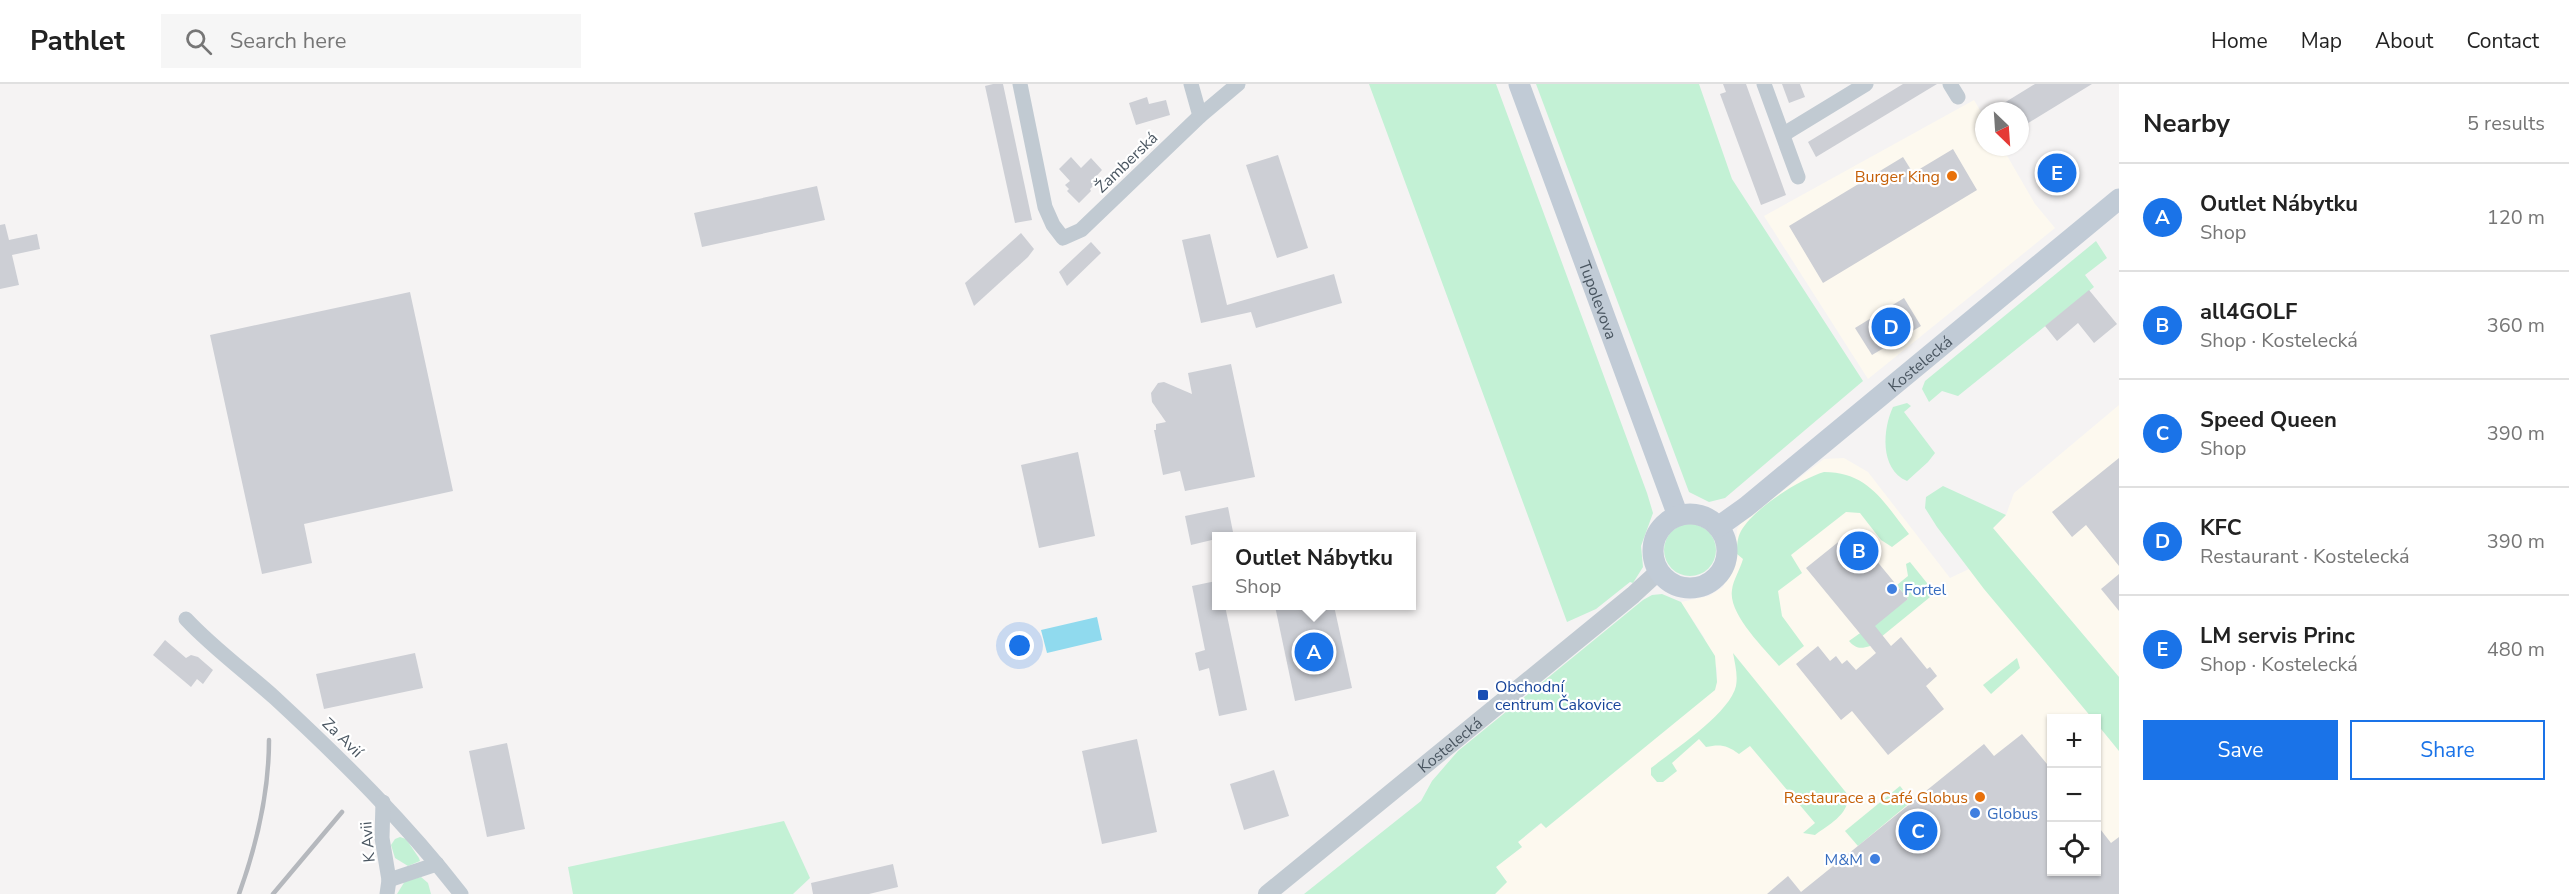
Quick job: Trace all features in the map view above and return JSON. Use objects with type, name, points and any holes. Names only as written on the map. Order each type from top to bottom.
[{"type":"main road","name":"Tupolevova","points":[[1519,84],[1678,516]]},
{"type":"main road","name":"Kostelecká","points":[[1718,527],[1746,507],[2119,199]]},
{"type":"main road","points":[[1698,515],[1718,527],[1725,538],[1727,556],[1722,570],[1710,583],[1693,589],[1684,588],[1666,580],[1658,572],[1653,554],[1656,535],[1664,524],[1678,516],[1698,515]]},
{"type":"street","name":"Žamberská","points":[[1020,84],[1045,207],[1053,225],[1064,238],[1081,230],[1200,116],[1239,84]]},
{"type":"street","points":[[1191,84],[1200,116]]},
{"type":"street","points":[[1764,84],[1798,177]]},
{"type":"street","points":[[1784,134],[1866,84]]},
{"type":"street","name":"Kostelecká","points":[[1267,894],[1633,595],[1658,572]]},
{"type":"street","name":"Za Avií","points":[[186,619],[323,743],[382,802],[461,894]]},
{"type":"street","name":"K Avii","points":[[382,802],[382,838],[388,887],[437,864]]},
{"type":"shaded area","points":[[1974,100],[1975,156],[2007,156],[2035,204],[2055,228],[1868,379],[1764,216]]},
{"type":"shaded area","points":[[2119,405],[2119,677],[1993,528],[2006,515],[2014,493]]},
{"type":"shaded area","points":[[1844,458],[1868,472],[1950,578],[1969,569],[2089,714],[2047,714],[2047,876],[2101,876],[2101,729],[2119,751],[2119,894],[1495,894],[1506,882],[1496,867],[1522,847],[1518,842],[1542,823],[1546,828],[1714,690],[1717,682],[1717,669],[1704,637],[1681,602],[1709,596],[1723,587],[1735,558],[1737,529],[1741,523],[1824,459]]},
{"type":"green space","points":[[1369,84],[1496,84],[1647,493],[1653,513],[1641,546],[1643,567],[1633,583],[1630,582],[1596,609],[1567,622]]},
{"type":"green space","points":[[1536,84],[1699,84],[1732,179],[1863,381],[1725,498],[1709,502],[1689,492]]},
{"type":"green space","points":[[2096,241],[2107,258],[2085,275],[2094,287],[1958,396],[1942,391],[1929,402],[1922,389],[1925,381]]},
{"type":"green space","points":[[1907,403],[1911,406],[1904,412],[1935,453],[1907,481],[1892,467],[1888,458],[1886,436],[1893,407]]},
{"type":"green space","points":[[1824,472],[1840,473],[1864,483],[1883,501],[1909,534],[1892,547],[1881,540],[1860,513],[1846,512],[1791,555],[1802,573],[1778,591],[1782,616],[1804,646],[1779,666],[1748,630],[1732,599],[1733,586],[1743,559],[1737,554],[1738,539],[1747,522],[1767,504],[1791,488]]},
{"type":"green space","points":[[1943,486],[2006,515],[1993,528],[2119,677],[2119,751],[2101,729],[2101,714],[2089,714],[1984,589],[1925,508],[1926,497]]},
{"type":"green space","points":[[1690,524],[1700,526],[1708,532],[1714,540],[1716,550],[1714,560],[1708,568],[1700,574],[1690,576],[1680,574],[1672,568],[1666,560],[1664,550],[1666,540],[1672,532],[1680,526]]},
{"type":"green space","points":[[1910,562],[1935,593],[1870,646],[1861,648],[1854,646],[1849,641],[1908,599],[1897,585],[1908,576],[1906,564]]},
{"type":"green space","points":[[1662,594],[1681,602],[1715,656],[1717,682],[1715,690],[1546,828],[1541,823],[1518,842],[1522,847],[1496,867],[1507,882],[1495,894],[1304,894],[1421,801],[1432,781],[1458,751],[1643,600],[1652,595]]},
{"type":"green space","points":[[1733,653],[1848,795],[1842,814],[1815,835],[1803,833],[1815,823],[1750,746],[1739,754],[1723,746],[1706,747],[1699,739],[1672,763],[1677,771],[1663,782],[1657,782],[1651,775],[1651,768],[1713,719],[1732,697],[1737,682]]},
{"type":"green space","points":[[2017,658],[2020,668],[1991,694],[1983,685]]},
{"type":"green space","points":[[1900,786],[1912,801],[1858,846],[1845,831]]},
{"type":"green space","points":[[784,821],[810,878],[793,894],[573,894],[568,867]]},
{"type":"green space","points":[[400,837],[406,839],[420,861],[408,866],[395,858],[391,845],[395,839]]},
{"type":"green space","points":[[421,877],[428,883],[431,894],[397,894],[405,881]]},
{"type":"water","points":[[1097,617],[1102,640],[1047,653],[1041,630]]},
{"type":"building","points":[[1003,84],[1032,220],[1015,223],[985,86]]},
{"type":"building","points":[[1723,84],[1746,84],[1786,195],[1761,205],[1720,94],[1726,92]]},
{"type":"building","points":[[1782,84],[1800,84],[1805,97],[1789,103]]},
{"type":"building","points":[[1903,84],[1937,84],[1816,157],[1808,142]]},
{"type":"building","points":[[2035,84],[2092,84],[2029,122],[2029,102],[2006,102]]},
{"type":"building","points":[[1147,97],[1149,104],[1166,100],[1170,115],[1136,125],[1129,103]]},
{"type":"building","points":[[1953,149],[1977,190],[1823,283],[1789,226],[1903,157],[1913,173]]},
{"type":"building","points":[[1278,155],[1308,248],[1277,258],[1246,165]]},
{"type":"building","points":[[1071,157],[1081,168],[1091,158],[1102,170],[1092,181],[1095,184],[1090,189],[1091,191],[1079,203],[1067,191],[1069,189],[1065,185],[1070,181],[1059,169]]},
{"type":"building","points":[[817,186],[825,220],[702,247],[694,213]]},
{"type":"building","points":[[5,224],[9,240],[37,234],[40,249],[12,255],[19,285],[0,289],[0,225]]},
{"type":"building","points":[[1021,233],[1034,249],[974,306],[965,283]]},
{"type":"building","points":[[1210,234],[1227,305],[1334,274],[1342,303],[1256,328],[1251,312],[1201,323],[1182,240]]},
{"type":"building","points":[[1091,242],[1101,253],[1067,286],[1059,272]]},
{"type":"building","points":[[2089,290],[2117,324],[2094,343],[2078,323],[2057,341],[2045,326]]},
{"type":"building","points":[[410,292],[453,491],[304,524],[312,563],[262,574],[210,335]]},
{"type":"building","points":[[1904,298],[1921,326],[1872,355],[1855,328]]},
{"type":"building","points":[[1231,364],[1255,477],[1185,491],[1180,471],[1163,475],[1154,430],[1156,430],[1156,424],[1166,422],[1152,402],[1151,393],[1158,383],[1164,382],[1192,394],[1188,373]]},
{"type":"building","points":[[1078,452],[1095,536],[1039,548],[1021,465]]},
{"type":"building","points":[[2119,458],[2119,566],[2086,525],[2072,537],[2052,512]]},
{"type":"building","points":[[1228,507],[1233,532],[1212,532],[1212,540],[1191,545],[1185,516]]},
{"type":"building","points":[[1852,531],[1908,599],[1875,626],[1891,646],[1901,637],[1927,669],[1930,667],[1937,676],[1926,686],[1944,709],[1888,755],[1852,711],[1841,720],[1796,664],[1818,646],[1830,661],[1836,656],[1842,664],[1847,660],[1856,670],[1876,653],[1806,568]]},
{"type":"building","points":[[2119,574],[2119,611],[2101,589]]},
{"type":"building","points":[[1212,582],[1212,610],[1226,610],[1247,710],[1219,716],[1209,668],[1199,671],[1195,653],[1205,650],[1192,586]]},
{"type":"building","points":[[1276,610],[1335,610],[1352,688],[1295,701]]},
{"type":"building","points":[[165,640],[186,658],[191,655],[198,657],[213,670],[203,684],[197,679],[191,687],[153,655]]},
{"type":"building","points":[[415,653],[423,688],[324,709],[316,674]]},
{"type":"building","name":"Globus","points":[[2022,734],[2047,764],[2047,876],[2101,876],[2101,830],[2111,843],[2119,837],[2119,894],[1767,894],[1788,876],[1801,892],[1984,744],[1994,756]]},
{"type":"building","points":[[1137,739],[1157,832],[1102,844],[1082,751]]},
{"type":"building","points":[[507,743],[525,829],[487,837],[469,751]]},
{"type":"building","points":[[1274,770],[1289,816],[1244,830],[1230,784]]},
{"type":"building","points":[[893,864],[898,887],[869,894],[813,894],[811,883]]},
{"type":"railway","points":[[239,894],[261,818],[267,779],[269,740]]},
{"type":"railway","points":[[273,894],[342,812]]},
{"type":"place","name":"LM servis Princ","points":[[2057,173]]},
{"type":"place","name":"Burger King","points":[[1952,176]]},
{"type":"place","name":"KFC","points":[[1891,327]]},
{"type":"place","name":"all4GOLF","points":[[1859,551]]},
{"type":"place","name":"Fortel","points":[[1892,589]]},
{"type":"place","name":"Outlet Nábytku","points":[[1314,652]]},
{"type":"place","name":"Obchodní centrum Čakovice","points":[[1483,695]]},
{"type":"place","name":"Restaurace a Café Globus","points":[[1980,797]]},
{"type":"place","name":"Globus","points":[[1975,813]]},
{"type":"place","name":"Speed Queen","points":[[1918,831]]},
{"type":"place","name":"M&M","points":[[1875,859]]}]
